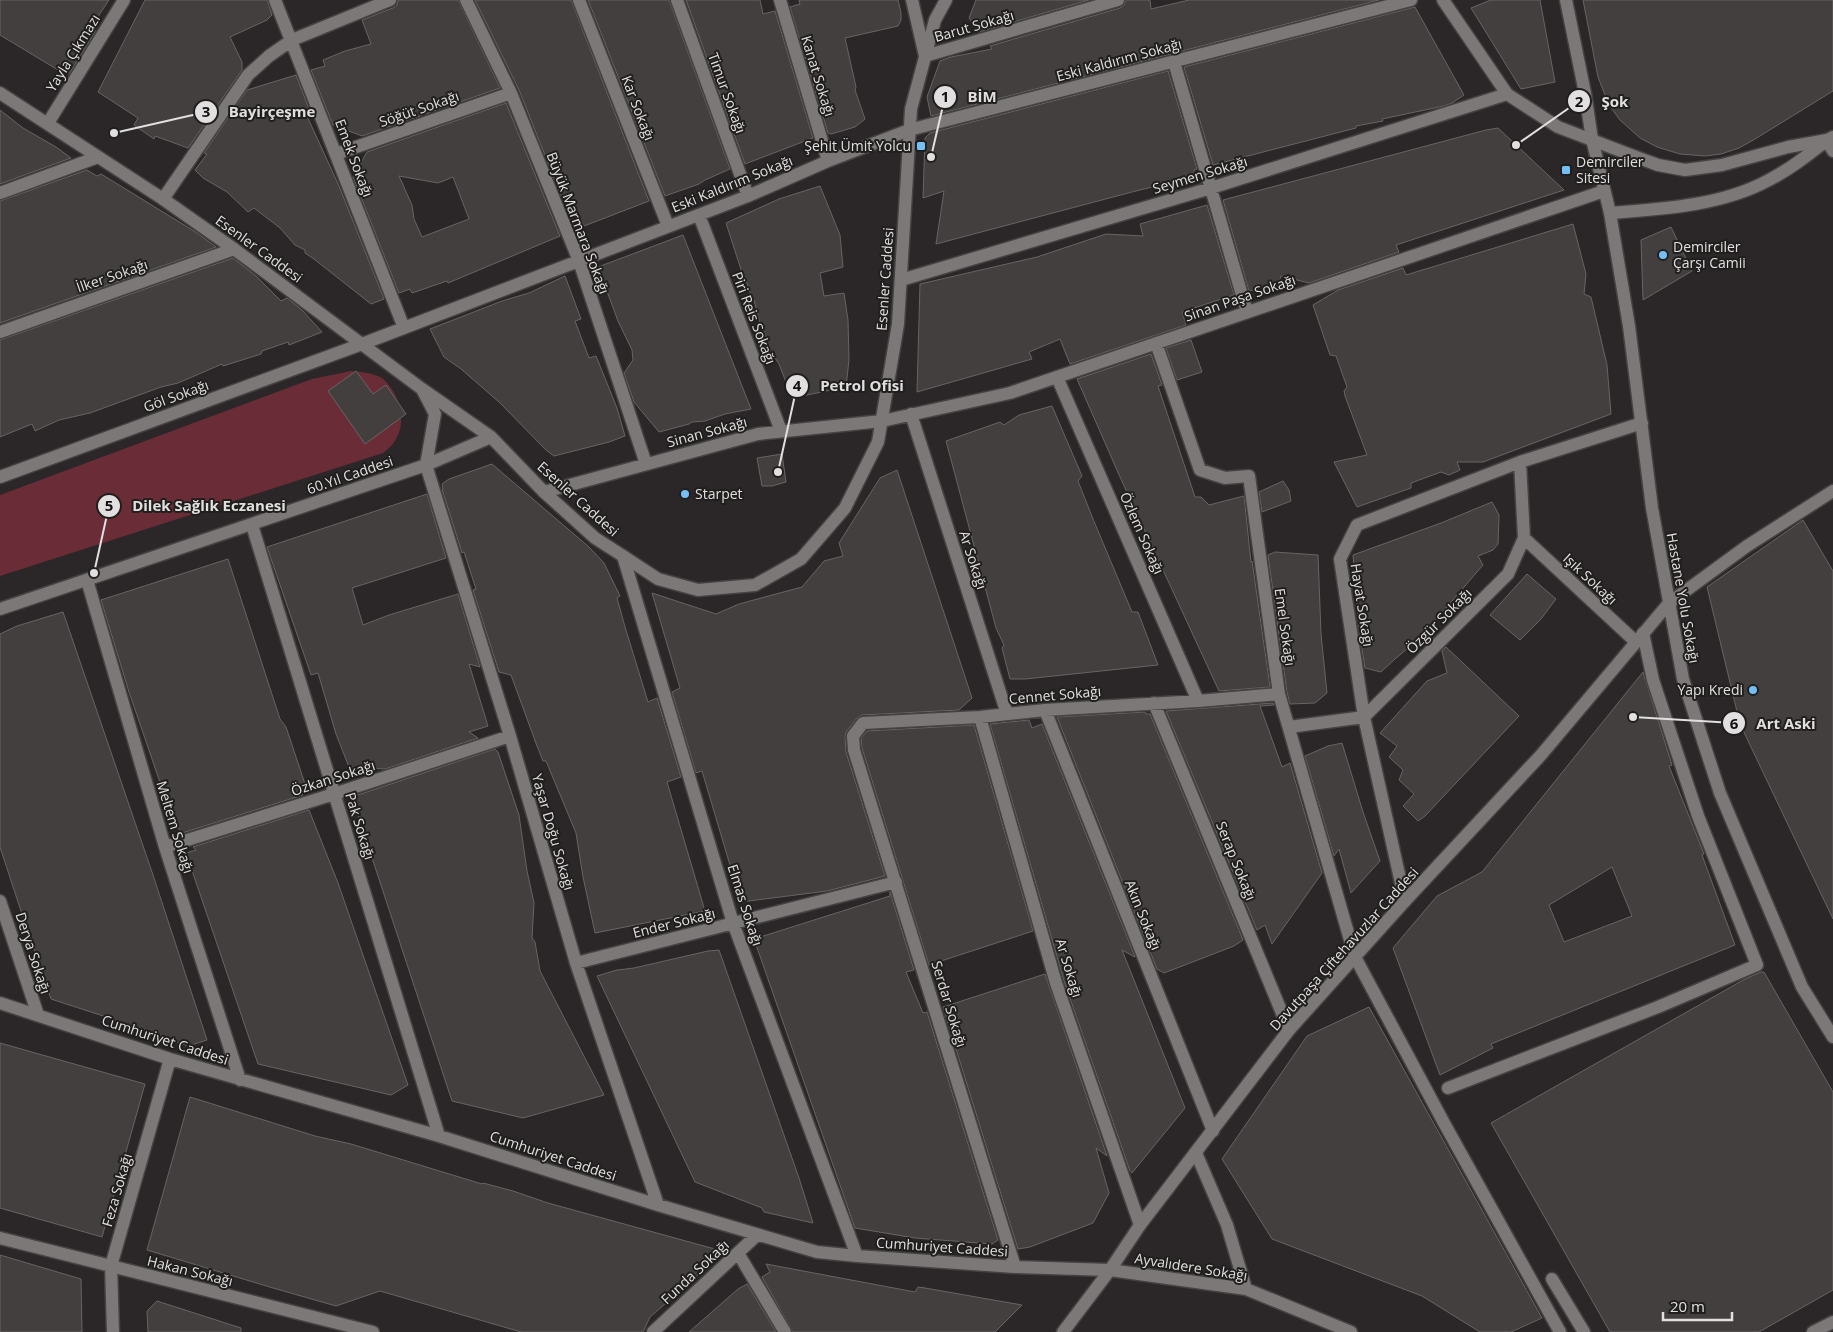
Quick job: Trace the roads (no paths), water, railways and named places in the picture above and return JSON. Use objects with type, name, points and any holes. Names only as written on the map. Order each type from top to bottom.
[{"type":"street","name":"Yayla Çıkmazı","points":[[48,123],[124,0]]},
{"type":"street","name":"Emek Sokağı","points":[[275,0],[404,328]]},
{"type":"street","points":[[163,199],[248,75],[269,56],[292,40],[390,0]]},
{"type":"street","name":"Büyük Marmara Sokağı","points":[[466,0],[511,93],[579,261],[646,464]]},
{"type":"street","name":"Kar Sokağı","points":[[579,0],[668,226]]},
{"type":"street","name":"Timur Sokağı","points":[[677,0],[748,196]]},
{"type":"street","name":"Kanat Sokağı","points":[[780,0],[828,161]]},
{"type":"street","points":[[912,0],[925,56]]},
{"type":"street","name":"Esenler Caddesi","points":[[0,93],[163,199],[234,249],[422,389],[492,437],[544,492],[595,538],[658,579],[698,590],[755,585],[801,558],[845,508],[878,442],[898,324],[911,109],[935,20],[946,0]]},
{"type":"street","name":"Barut Sokağı","points":[[925,56],[1118,0]]},
{"type":"street","name":"Eski Kaldırım Sokağı","points":[[362,344],[748,196],[828,161],[909,130],[1411,0]]},
{"type":"street","points":[[1443,0],[1507,94],[1558,127],[1652,162],[1685,170],[1722,165],[1788,147],[1831,143]]},
{"type":"street","name":"Hastane Yolu Sokağı","points":[[1566,0],[1585,93],[1592,139],[1610,213],[1629,326],[1652,508],[1683,680],[1720,793],[1802,987],[1833,1037]]},
{"type":"street","points":[[1174,62],[1247,312]]},
{"type":"street","name":"Söğüt Sokağı","points":[[336,154],[511,93]]},
{"type":"street","name":"Seymen Sokağı","points":[[901,280],[1211,188],[1507,94]]},
{"type":"street","points":[[1610,213],[1666,209],[1746,191],[1767,182],[1831,143]]},
{"type":"street","points":[[0,193],[98,157]]},
{"type":"street","name":"Sinan Paşa Sokağı","points":[[882,421],[1010,393],[1604,191]]},
{"type":"street","name":"Piri Reis Sokağı","points":[[699,215],[781,431]]},
{"type":"street","name":"İlker Sokağı","points":[[0,332],[234,249]]},
{"type":"street","name":"Emel Sokağı","points":[[1156,343],[1200,470],[1225,478],[1249,476],[1279,694],[1355,957],[1439,1114],[1560,1332]]},
{"type":"street","name":"Göl Sokağı","points":[[0,477],[362,344]]},
{"type":"street","name":"Özlem Sokağı","points":[[1057,377],[1198,701]]},
{"type":"street","points":[[422,389],[435,414],[426,465]]},
{"type":"street","name":"Ar Sokağı","points":[[911,414],[1007,714]]},
{"type":"street","name":"Sinan Sokağı","points":[[544,492],[758,434],[882,421]]},
{"type":"street","name":"Hayat Sokağı","points":[[1406,901],[1364,717],[1340,559],[1357,525],[1520,462],[1642,423]]},
{"type":"street","name":"60.Yıl Caddesi","points":[[0,609],[426,465],[492,437]]},
{"type":"street","name":"Özgür Sokağı","points":[[1364,717],[1508,574],[1524,538],[1520,462]]},
{"type":"street","name":"Yaşar Doğu Sokağı","points":[[426,465],[510,736],[576,963],[658,1205]]},
{"type":"street","name":"Davutpaşa Çiftehavuzlar Caddesi","points":[[1063,1332],[1110,1270],[1140,1225],[1289,1030],[1541,756],[1669,603],[1747,546],[1833,491]]},
{"type":"street","name":"Pak Sokağı","points":[[252,525],[439,1136]]},
{"type":"street","name":"Işık Sokağı","points":[[1524,538],[1640,638]]},
{"type":"street","name":"Elmas Sokağı","points":[[623,556],[733,923],[857,1256]]},
{"type":"street","name":"Meltem Sokağı","points":[[87,580],[165,848],[240,1080]]},
{"type":"street","points":[[1448,1088],[1658,1007],[1756,965],[1695,807],[1640,638]]},
{"type":"street","name":"Cennet Sokağı","points":[[854,750],[853,736],[863,723],[980,717],[1045,710],[1279,694]]},
{"type":"street","name":"Serap Sokağı","points":[[1154,703],[1289,1030]]},
{"type":"street","name":"Akın Sokağı","points":[[1045,710],[1213,1131]]},
{"type":"street","name":"Ar Sokağı","points":[[980,717],[1056,983],[1140,1225]]},
{"type":"street","points":[[1288,727],[1364,717]]},
{"type":"street","name":"Özkan Sokağı","points":[[165,848],[510,736]]},
{"type":"street","name":"Serdar Sokağı","points":[[854,750],[1014,1268]]},
{"type":"street","name":"Ender Sokağı","points":[[576,963],[896,882]]},
{"type":"street","name":"Derya Sokağı","points":[[0,901],[38,1015]]},
{"type":"street","name":"Cumhuriyet Caddesi","points":[[0,1003],[170,1059],[439,1136],[658,1205],[817,1252],[1014,1268],[1110,1270]]},
{"type":"street","name":"Feza Sokağı","points":[[113,1332],[111,1266],[170,1059]]},
{"type":"street","points":[[1196,1154],[1228,1225],[1246,1289]]},
{"type":"street","name":"Funda Sokağı","points":[[653,1332],[757,1234]]},
{"type":"street","name":"Hakan Sokağı","points":[[0,1238],[373,1332]]},
{"type":"street","points":[[738,1253],[785,1332]]},
{"type":"street","name":"Ayvalıdere Sokağı","points":[[1110,1270],[1246,1289],[1351,1332]]},
{"type":"street","points":[[1552,1278],[1584,1332]]},
{"type":"street","points":[[1813,1332],[1833,1322]]},
{"type":"place","name":"Bayirçeşme","points":[[114,133]]},
{"type":"place","name":"Şok","points":[[1516,145]]},
{"type":"place","name":"Şehit Ümit Yolcu","points":[[921,146]]},
{"type":"place","name":"BİM","points":[[931,157]]},
{"type":"place","name":"Demirciler Sitesi","points":[[1566,170]]},
{"type":"place","name":"Demirciler Çarşı Camii","points":[[1663,255]]},
{"type":"place","name":"Petrol Ofisi","points":[[778,472]]},
{"type":"place","name":"Starpet","points":[[685,494]]},
{"type":"place","name":"Dilek Sağlık Eczanesi","points":[[94,573]]},
{"type":"place","name":"Yapı Kredi","points":[[1753,690]]},
{"type":"place","name":"Art Aski","points":[[1633,717]]}]
